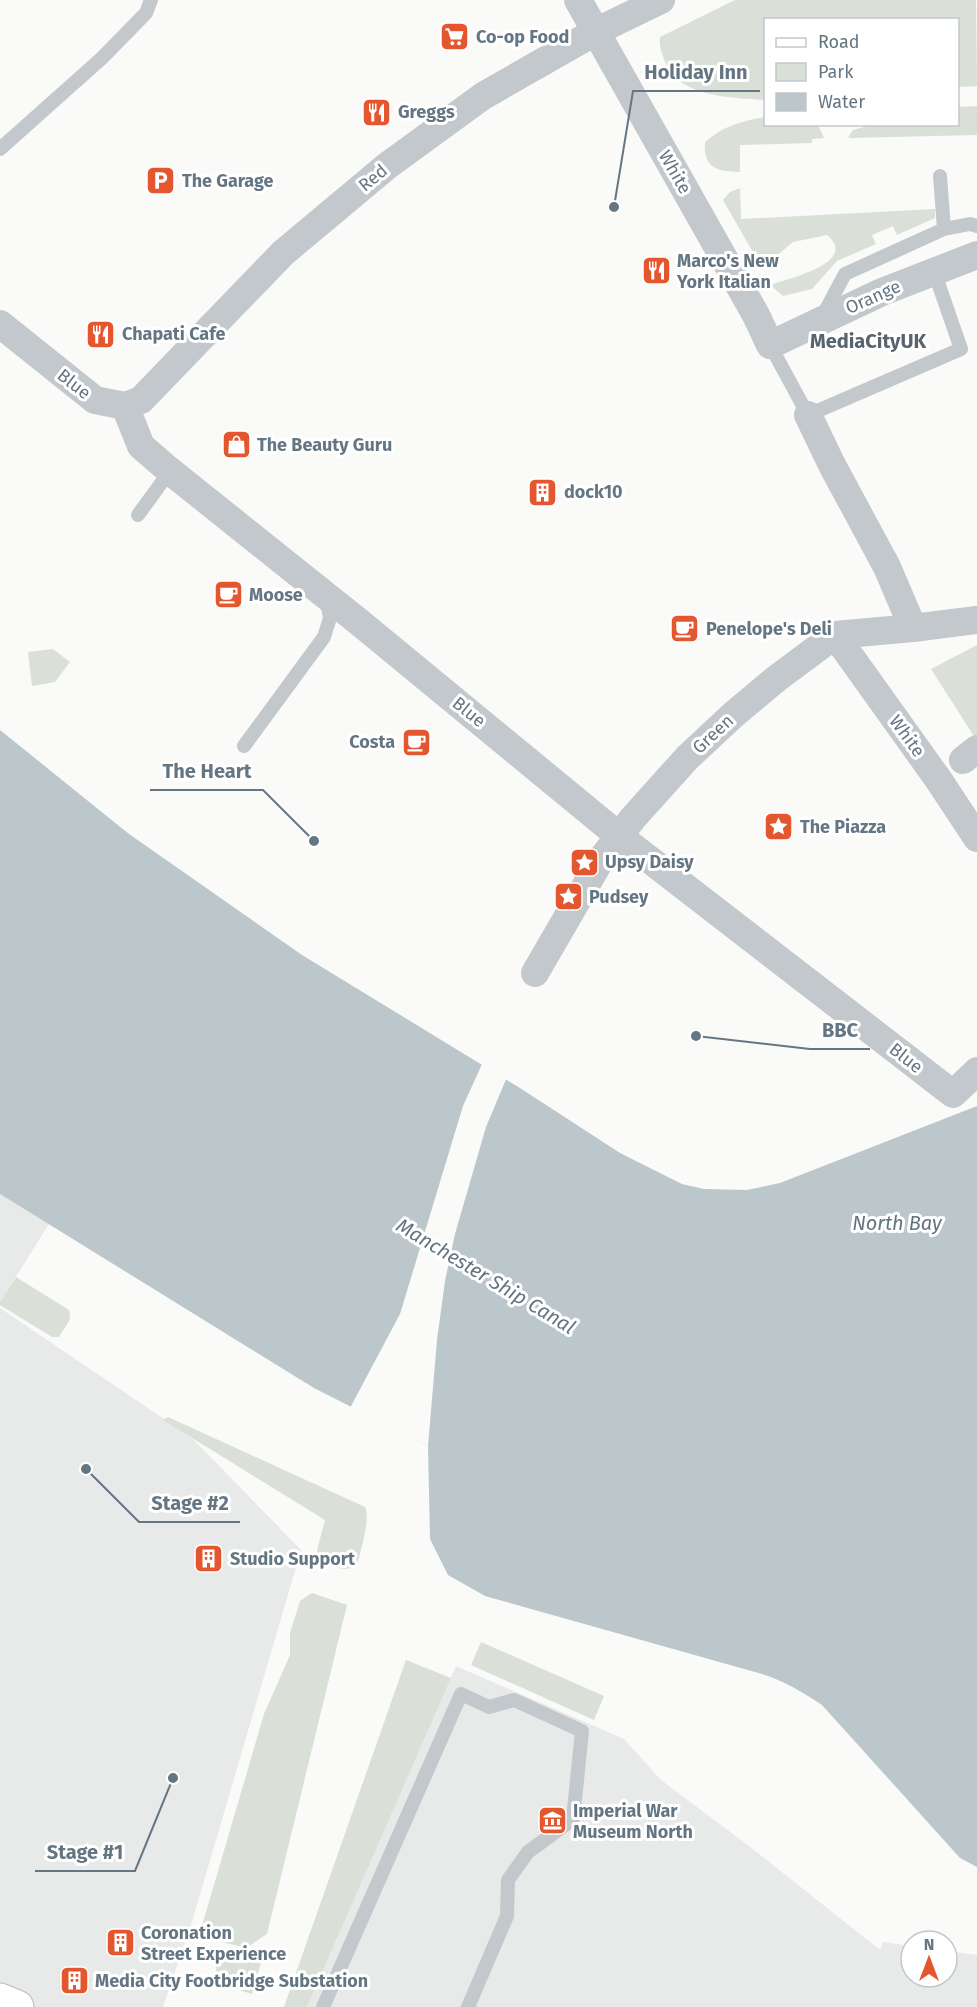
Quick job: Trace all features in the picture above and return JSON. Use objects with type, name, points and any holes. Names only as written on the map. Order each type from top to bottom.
[{"type":"street","name":"White","points":[[578,0],[756,315],[770,345]]},
{"type":"street","name":"Red","points":[[125,406],[141,400],[283,253],[387,166],[483,96],[595,32],[661,0]]},
{"type":"street","name":"Orange","points":[[770,345],[882,292],[977,255]]},
{"type":"street","name":"Blue","points":[[0,324],[95,400],[125,406],[141,446],[170,471],[324,593],[619,836],[953,1094],[977,1071]]},
{"type":"street","points":[[808,415],[886,567],[914,628]]},
{"type":"street","points":[[835,636],[977,620]]},
{"type":"street","name":"White","points":[[835,636],[957,764],[973,825]]},
{"type":"street","name":"Green","points":[[535,973],[600,861],[649,799],[687,758],[733,715],[776,679],[835,636]]},
{"type":"street","points":[[0,2000],[17,2007]]},
{"type":"lane","points":[[0,148],[102,58],[146,13],[151,0]]},
{"type":"lane","points":[[940,176],[944,229]]},
{"type":"lane","points":[[819,321],[845,274],[944,229],[970,224],[977,226]]},
{"type":"lane","points":[[770,345],[808,415],[961,349],[934,271]]},
{"type":"lane","points":[[138,515],[170,471]]},
{"type":"lane","points":[[244,746],[324,637],[330,618],[324,593]]},
{"type":"lane","points":[[323,2007],[461,1694],[489,1707],[514,1700],[582,1731],[573,1819],[528,1852],[508,1880],[507,1916],[468,2007]]},
{"type":"shaded area","points":[[0,1194],[49,1224],[0,1302]]},
{"type":"shaded area","points":[[0,1308],[192,1438],[301,1550],[192,1922],[163,2007],[0,2007]]},
{"type":"shaded area","name":"Imperial War Museum North","points":[[456,1666],[624,1739],[661,1780],[749,1846],[880,1950],[883,1942],[899,1944],[899,1989],[959,1989],[959,1953],[977,1955],[977,2007],[307,2007]]},
{"type":"green space","points":[[735,0],[976,0],[977,86],[959,87],[959,18],[764,18],[764,100],[707,93],[681,82],[671,72],[664,59],[660,37]]},
{"type":"green space","points":[[977,106],[977,135],[848,138],[853,130],[867,126],[959,126],[959,107]]},
{"type":"green space","points":[[764,117],[764,126],[818,126],[824,138],[812,139],[812,143],[740,145],[740,172],[713,167],[706,158],[705,142],[719,132],[748,120]]},
{"type":"green space","points":[[740,188],[741,219],[935,209],[935,218],[897,235],[893,226],[872,235],[876,244],[837,261],[812,289],[783,296],[770,285],[818,268],[835,253],[835,245],[827,235],[793,242],[762,268],[723,200],[730,192]]},
{"type":"green space","points":[[977,645],[977,741],[931,669]]},
{"type":"green space","points":[[53,649],[70,662],[55,682],[32,686],[28,652]]},
{"type":"green space","points":[[16,1277],[69,1310],[69,1321],[59,1337],[52,1337],[0,1305]]},
{"type":"green space","points":[[168,1417],[365,1507],[366,1527],[357,1566],[343,1569],[320,1562],[317,1550],[325,1520],[163,1420]]},
{"type":"green space","points":[[312,1593],[347,1605],[267,1934],[246,1948],[199,1936],[264,1714],[290,1655],[290,1633],[300,1601]]},
{"type":"green space","points":[[481,1642],[604,1696],[594,1720],[471,1665]]},
{"type":"green space","points":[[406,1660],[451,1678],[307,2007],[284,2007]]},
{"type":"green space","points":[[217,1951],[261,1963],[252,1994],[227,1985],[218,1977]]},
{"type":"water","points":[[0,730],[129,834],[302,955],[520,1088],[620,1153],[682,1184],[704,1189],[747,1190],[780,1183],[977,1106],[977,1867],[960,1858],[822,1705],[798,1690],[755,1672],[485,1596],[448,1575],[430,1539],[428,1446],[314,1388],[0,1194]]},
{"type":"pier","points":[[483,1062],[507,1077],[486,1127],[455,1234],[445,1281],[437,1340],[428,1446],[350,1408],[400,1314],[463,1106]]},
{"type":"place","name":"Co-op Food","points":[[455,37]]},
{"type":"place","name":"Greggs","points":[[377,112]]},
{"type":"place","name":"The Garage","points":[[161,181]]},
{"type":"place","name":"Holiday Inn","points":[[614,207]]},
{"type":"place","name":"Marco's New York Italian","points":[[656,271]]},
{"type":"place","name":"Chapati Cafe","points":[[101,334]]},
{"type":"place","name":"The Beauty Guru","points":[[236,445]]},
{"type":"place","name":"dock10","points":[[543,492]]},
{"type":"place","name":"Moose","points":[[228,595]]},
{"type":"place","name":"Penelope's Deli","points":[[685,629]]},
{"type":"place","name":"Costa","points":[[416,742]]},
{"type":"place","name":"The Piazza","points":[[779,827]]},
{"type":"place","name":"The Heart","points":[[314,841]]},
{"type":"place","name":"Upsy Daisy","points":[[584,862]]},
{"type":"place","name":"Pudsey","points":[[568,897]]},
{"type":"place","name":"BBC","points":[[696,1036]]},
{"type":"place","name":"Stage #2","points":[[86,1469]]},
{"type":"place","name":"Studio Support","points":[[209,1559]]},
{"type":"place","name":"Stage #1","points":[[173,1778]]},
{"type":"place","name":"Imperial War Museum North","points":[[552,1821]]},
{"type":"place","name":"Coronation Street Experience","points":[[120,1943]]},
{"type":"place","name":"Media City Footbridge Substation","points":[[74,1981]]},
{"type":"district","name":"MediaCityUK","points":[[868,341]]},
{"type":"water label","name":"North Bay","points":[[897,1223]]},
{"type":"water label","name":"Manchester Ship Canal","points":[[486,1276]]}]
